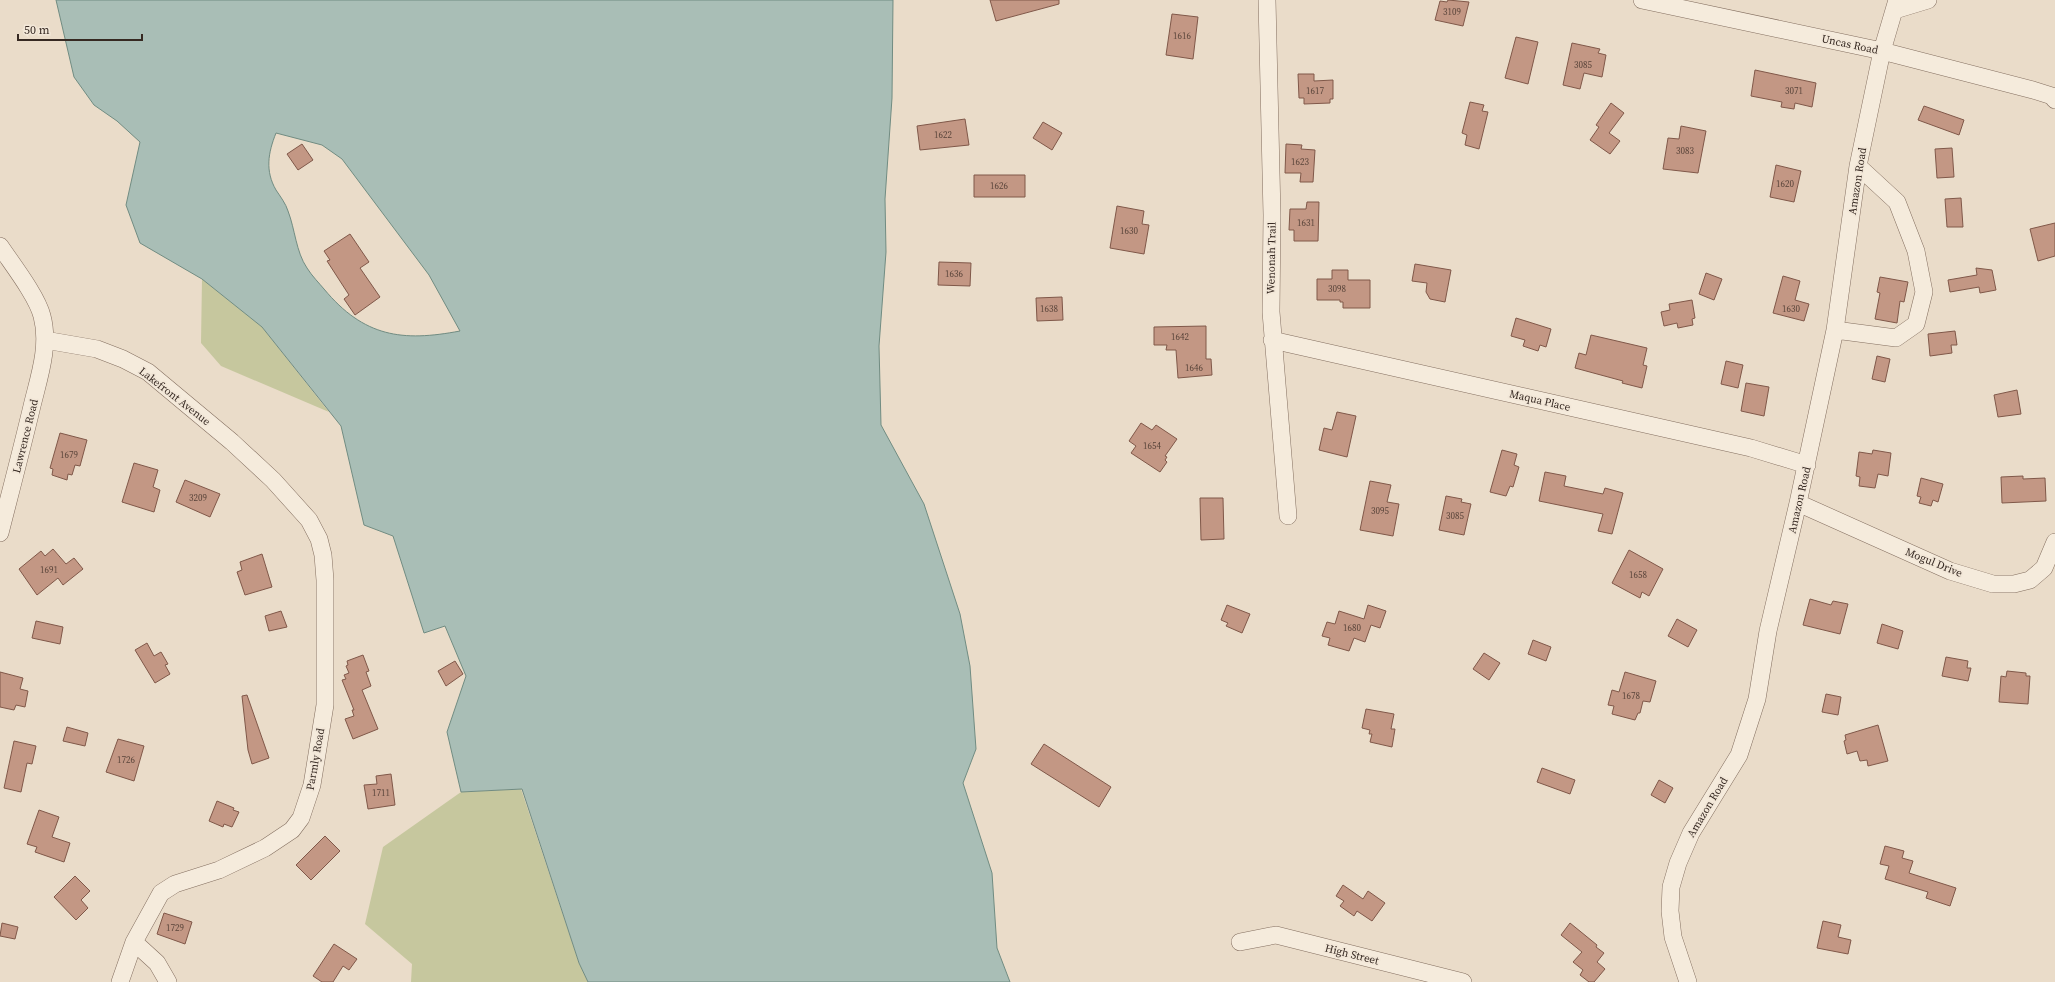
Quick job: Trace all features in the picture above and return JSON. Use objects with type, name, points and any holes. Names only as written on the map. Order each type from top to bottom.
[{"type":"street","name":"Wenonah Trail","points":[[1267,0],[1272,215],[1270,286],[1272,340],[1288,516]]},
{"type":"street","name":"Uncas Road","points":[[1642,0],[1882,51],[2033,90],[2052,96],[2055,100]]},
{"type":"street","points":[[1896,5],[1928,0]]},
{"type":"street","name":"Amazon Road","points":[[1688,982],[1673,937],[1670,911],[1672,887],[1678,863],[1691,834],[1739,755],[1757,699],[1768,631],[1807,465],[1835,330],[1858,166],[1882,51],[1896,5]]},
{"type":"street","points":[[1835,330],[1896,338],[1916,324],[1924,292],[1916,251],[1897,202],[1858,166]]},
{"type":"street","points":[[0,246],[25,282],[42,315],[45,340]]},
{"type":"street","name":"Lakefront Avenue","points":[[45,340],[97,349],[123,359],[148,372],[232,442],[273,480]]},
{"type":"street","name":"Lawrence Road","points":[[0,533],[44,356],[45,340]]},
{"type":"street","name":"Maqua Place","points":[[1272,340],[1751,448],[1807,465]]},
{"type":"street","name":"Parmly Road","points":[[120,982],[134,942],[162,893],[175,884],[219,870],[265,848],[292,830],[301,818],[312,785],[325,705],[325,580],[323,555],[319,539],[309,520],[273,480]]},
{"type":"street","name":"Mogul Drive","points":[[1798,503],[1950,571],[1993,584],[2014,584],[2030,580],[2044,568],[2055,542]]},
{"type":"street","name":"High Street","points":[[1240,942],[1276,936],[1463,982]]},
{"type":"street","points":[[134,942],[156,963],[168,982]]},
{"type":"green space","points":[[202,279],[262,327],[329,412],[221,366],[201,343]]},
{"type":"green space","points":[[521,789],[579,963],[588,982],[411,982],[412,964],[365,924],[383,847],[461,792]]},
{"type":"shaded area","points":[[56,0],[893,0],[892,98],[885,199],[886,252],[879,346],[881,425],[924,504],[960,614],[970,666],[976,749],[963,783],[992,873],[997,948],[1010,982],[588,982],[579,963],[522,789],[461,792],[447,732],[466,676],[445,626],[424,633],[393,536],[364,525],[341,426],[262,327],[202,279],[140,243],[126,205],[140,142],[117,121],[94,105],[74,77]],"holes":[[[276,133],[322,145],[342,159],[429,275],[460,331],[420,336],[385,332],[369,326],[354,317],[339,305],[311,274],[300,255],[287,208],[276,190],[270,176],[269,162],[271,148]]]},
{"type":"building","points":[[990,0],[1059,0],[1059,4],[996,21]]},
{"type":"building","points":[[1448,0],[1469,2],[1463,26],[1435,20],[1440,1],[1447,2]]},
{"type":"building","points":[[1172,14],[1198,17],[1193,59],[1166,55]]},
{"type":"building","points":[[1516,37],[1538,42],[1528,84],[1505,78]]},
{"type":"building","points":[[1572,43],[1600,49],[1598,53],[1606,55],[1602,77],[1584,73],[1580,89],[1563,85]]},
{"type":"building","points":[[1755,70],[1816,83],[1812,107],[1795,103],[1794,109],[1781,107],[1782,102],[1751,96]]},
{"type":"building","points":[[1298,74],[1314,74],[1314,81],[1333,80],[1333,99],[1330,99],[1330,103],[1304,104],[1304,98],[1299,98]]},
{"type":"building","points":[[1470,102],[1484,105],[1482,111],[1488,112],[1479,149],[1465,145],[1467,135],[1462,133]]},
{"type":"building","points":[[1611,103],[1624,113],[1609,133],[1620,141],[1610,154],[1590,140],[1599,127],[1596,125]]},
{"type":"building","points":[[1924,106],[1964,120],[1959,135],[1918,120]]},
{"type":"building","points":[[965,119],[969,145],[920,150],[917,126]]},
{"type":"building","points":[[1043,122],[1062,133],[1052,150],[1033,138]]},
{"type":"building","points":[[1681,126],[1706,131],[1698,173],[1663,169],[1668,138],[1679,139]]},
{"type":"building","points":[[302,144],[313,160],[298,170],[287,154]]},
{"type":"building","points":[[1286,144],[1302,145],[1301,149],[1315,150],[1313,182],[1300,182],[1301,173],[1285,173]]},
{"type":"building","points":[[1952,148],[1954,177],[1937,178],[1935,149]]},
{"type":"building","points":[[1776,165],[1801,171],[1794,202],[1770,197]]},
{"type":"building","points":[[974,175],[1025,175],[1025,197],[974,197]]},
{"type":"building","points":[[1961,198],[1963,227],[1947,227],[1945,199]]},
{"type":"building","points":[[1307,202],[1319,202],[1318,241],[1294,241],[1294,230],[1289,230],[1290,209],[1306,209]]},
{"type":"building","points":[[1117,206],[1144,211],[1142,224],[1149,225],[1144,254],[1110,248]]},
{"type":"building","points":[[2055,223],[2055,256],[2038,261],[2030,229]]},
{"type":"building","points":[[350,234],[369,262],[360,268],[380,297],[355,315],[344,299],[349,295],[327,261],[330,260],[324,251]]},
{"type":"building","points":[[939,262],[971,263],[970,286],[938,285]]},
{"type":"building","points":[[1415,264],[1451,270],[1445,302],[1430,299],[1426,292],[1427,283],[1412,281]]},
{"type":"building","points":[[1976,268],[1992,270],[1996,290],[1980,293],[1979,287],[1950,292],[1948,280],[1977,275]]},
{"type":"building","points":[[1332,270],[1348,270],[1348,280],[1370,280],[1370,308],[1343,308],[1343,302],[1340,302],[1340,300],[1317,300],[1317,279],[1332,279]]},
{"type":"building","points":[[1706,273],[1722,279],[1714,300],[1699,294]]},
{"type":"building","points":[[1783,276],[1800,281],[1795,300],[1809,304],[1804,321],[1773,313]]},
{"type":"building","points":[[1880,277],[1908,282],[1904,302],[1900,301],[1897,323],[1875,319],[1880,293],[1877,292]]},
{"type":"building","points":[[1062,297],[1063,320],[1037,321],[1036,298]]},
{"type":"building","points":[[1692,300],[1695,318],[1692,319],[1693,325],[1678,328],[1677,323],[1664,326],[1661,312],[1670,310],[1669,304]]},
{"type":"building","points":[[1516,318],[1551,329],[1546,347],[1540,345],[1538,351],[1523,346],[1525,340],[1511,336]]},
{"type":"building","points":[[1206,326],[1206,359],[1211,359],[1212,375],[1178,378],[1176,350],[1166,350],[1167,345],[1154,345],[1154,327]]},
{"type":"building","points":[[1955,331],[1957,345],[1951,345],[1952,353],[1930,356],[1928,334]]},
{"type":"building","points":[[1591,335],[1647,348],[1643,365],[1647,366],[1642,388],[1622,383],[1623,381],[1575,368],[1579,353],[1586,355]]},
{"type":"building","points":[[1877,356],[1890,359],[1885,382],[1872,379]]},
{"type":"building","points":[[1726,361],[1743,365],[1738,388],[1721,384]]},
{"type":"building","points":[[1746,383],[1769,387],[1764,416],[1741,411]]},
{"type":"building","points":[[2017,390],[2021,414],[1998,417],[1994,395]]},
{"type":"building","points":[[1337,412],[1356,416],[1347,457],[1319,450],[1324,428],[1332,430]]},
{"type":"building","points":[[1141,423],[1152,430],[1156,425],[1177,439],[1165,456],[1167,457],[1165,460],[1167,462],[1160,472],[1131,453],[1136,446],[1129,441]]},
{"type":"building","points":[[60,433],[87,440],[80,466],[75,465],[72,475],[68,474],[67,480],[52,475],[53,469],[50,468]]},
{"type":"building","points":[[1502,450],[1517,454],[1514,465],[1519,467],[1513,487],[1510,486],[1506,496],[1490,492]]},
{"type":"building","points":[[1873,450],[1891,453],[1888,476],[1878,474],[1875,488],[1859,486],[1860,477],[1856,476],[1859,452],[1872,454]]},
{"type":"building","points":[[134,463],[158,470],[153,487],[160,490],[154,512],[122,502]]},
{"type":"building","points":[[1545,472],[1566,476],[1564,486],[1603,494],[1605,488],[1623,493],[1612,534],[1598,531],[1603,514],[1539,501]]},
{"type":"building","points":[[2023,476],[2023,479],[2045,478],[2046,501],[2002,503],[2001,477]]},
{"type":"building","points":[[1921,478],[1943,484],[1938,502],[1933,500],[1931,506],[1919,503],[1921,497],[1917,496]]},
{"type":"building","points":[[185,480],[220,494],[210,517],[176,502]]},
{"type":"building","points":[[1370,481],[1391,485],[1387,502],[1399,504],[1393,536],[1360,530]]},
{"type":"building","points":[[1446,496],[1462,499],[1461,502],[1471,504],[1464,535],[1439,530]]},
{"type":"building","points":[[1200,498],[1223,498],[1224,539],[1201,540]]},
{"type":"building","points":[[53,549],[66,564],[74,558],[83,569],[63,585],[58,578],[37,595],[19,569],[41,551],[45,556]]},
{"type":"building","points":[[1629,550],[1663,569],[1649,596],[1642,592],[1640,598],[1612,583]]},
{"type":"building","points":[[262,554],[272,587],[245,595],[237,572],[242,570],[240,562]]},
{"type":"building","points":[[1810,599],[1831,605],[1833,601],[1848,604],[1840,634],[1803,625]]},
{"type":"building","points":[[1227,605],[1250,614],[1242,633],[1226,626],[1228,623],[1221,620]]},
{"type":"building","points":[[1368,605],[1386,611],[1380,628],[1371,625],[1365,642],[1354,638],[1349,651],[1328,645],[1330,638],[1322,636],[1327,622],[1335,624],[1339,611],[1364,619]]},
{"type":"building","points":[[281,611],[287,627],[269,631],[265,616]]},
{"type":"building","points":[[1677,619],[1697,630],[1688,647],[1668,636]]},
{"type":"building","points":[[36,621],[63,627],[60,644],[32,638]]},
{"type":"building","points":[[1882,624],[1903,631],[1898,649],[1877,643]]},
{"type":"building","points":[[1533,640],[1551,647],[1546,661],[1528,654]]},
{"type":"building","points":[[147,643],[154,656],[161,652],[168,664],[165,665],[170,674],[155,683],[135,650]]},
{"type":"building","points":[[1484,653],[1500,663],[1489,680],[1473,669]]},
{"type":"building","points":[[363,655],[369,671],[366,672],[371,686],[362,690],[378,729],[353,739],[345,719],[354,716],[352,710],[354,710],[342,680],[346,679],[344,675],[349,673],[346,666],[348,665],[347,661]]},
{"type":"building","points":[[1946,657],[1968,661],[1967,668],[1971,668],[1968,681],[1942,676]]},
{"type":"building","points":[[455,661],[463,674],[446,686],[438,671]]},
{"type":"building","points":[[2007,671],[2026,673],[2026,676],[2030,676],[2028,704],[1999,702],[2001,676],[2006,677]]},
{"type":"building","points":[[0,672],[23,678],[20,689],[28,691],[25,707],[16,705],[14,710],[0,707]]},
{"type":"building","points":[[1625,672],[1656,681],[1650,702],[1643,701],[1640,713],[1638,713],[1635,720],[1612,714],[1614,706],[1608,705],[1612,690],[1619,692]]},
{"type":"building","points":[[1826,694],[1841,697],[1838,715],[1822,712]]},
{"type":"building","points":[[247,695],[269,758],[252,764],[248,750],[242,696]]},
{"type":"building","points":[[1366,709],[1394,714],[1391,729],[1395,729],[1392,747],[1370,742],[1372,734],[1369,734],[1370,730],[1362,728]]},
{"type":"building","points":[[1878,725],[1888,761],[1868,766],[1867,760],[1860,761],[1857,751],[1847,754],[1844,741],[1846,740],[1845,735]]},
{"type":"building","points":[[67,727],[88,733],[85,746],[63,741]]},
{"type":"building","points":[[118,739],[144,746],[134,781],[106,772]]},
{"type":"building","points":[[14,741],[36,746],[32,764],[27,763],[21,792],[4,788]]},
{"type":"building","points":[[1044,744],[1111,787],[1099,807],[1031,764]]},
{"type":"building","points":[[1542,768],[1575,780],[1570,794],[1537,782]]},
{"type":"building","points":[[391,774],[395,805],[368,809],[364,785],[377,784],[376,776]]},
{"type":"building","points":[[1659,780],[1673,788],[1665,803],[1651,795]]},
{"type":"building","points":[[217,801],[234,808],[233,810],[239,812],[232,827],[224,824],[223,827],[209,821]]},
{"type":"building","points":[[39,810],[59,817],[52,837],[70,843],[64,862],[35,852],[37,847],[27,844]]},
{"type":"building","points":[[325,836],[340,851],[311,880],[296,865]]},
{"type":"building","points":[[1885,846],[1904,851],[1902,858],[1913,861],[1909,873],[1956,888],[1950,906],[1926,898],[1928,892],[1885,879],[1889,866],[1880,864]]},
{"type":"building","points":[[75,876],[90,891],[81,900],[88,908],[76,920],[54,897]]},
{"type":"building","points":[[1343,885],[1363,899],[1368,891],[1385,903],[1372,921],[1357,911],[1354,916],[1340,906],[1344,901],[1336,896]]},
{"type":"building","points":[[164,913],[192,922],[185,944],[157,934]]},
{"type":"building","points":[[1823,921],[1841,925],[1838,937],[1851,940],[1848,954],[1817,948]]},
{"type":"building","points":[[2,923],[18,927],[15,939],[0,936]]},
{"type":"building","points":[[1570,923],[1597,945],[1596,947],[1604,953],[1597,962],[1605,969],[1594,982],[1589,982],[1580,975],[1583,970],[1573,962],[1582,952],[1561,935]]},
{"type":"building","points":[[334,944],[357,959],[349,970],[343,966],[333,982],[322,982],[313,976]]}]
